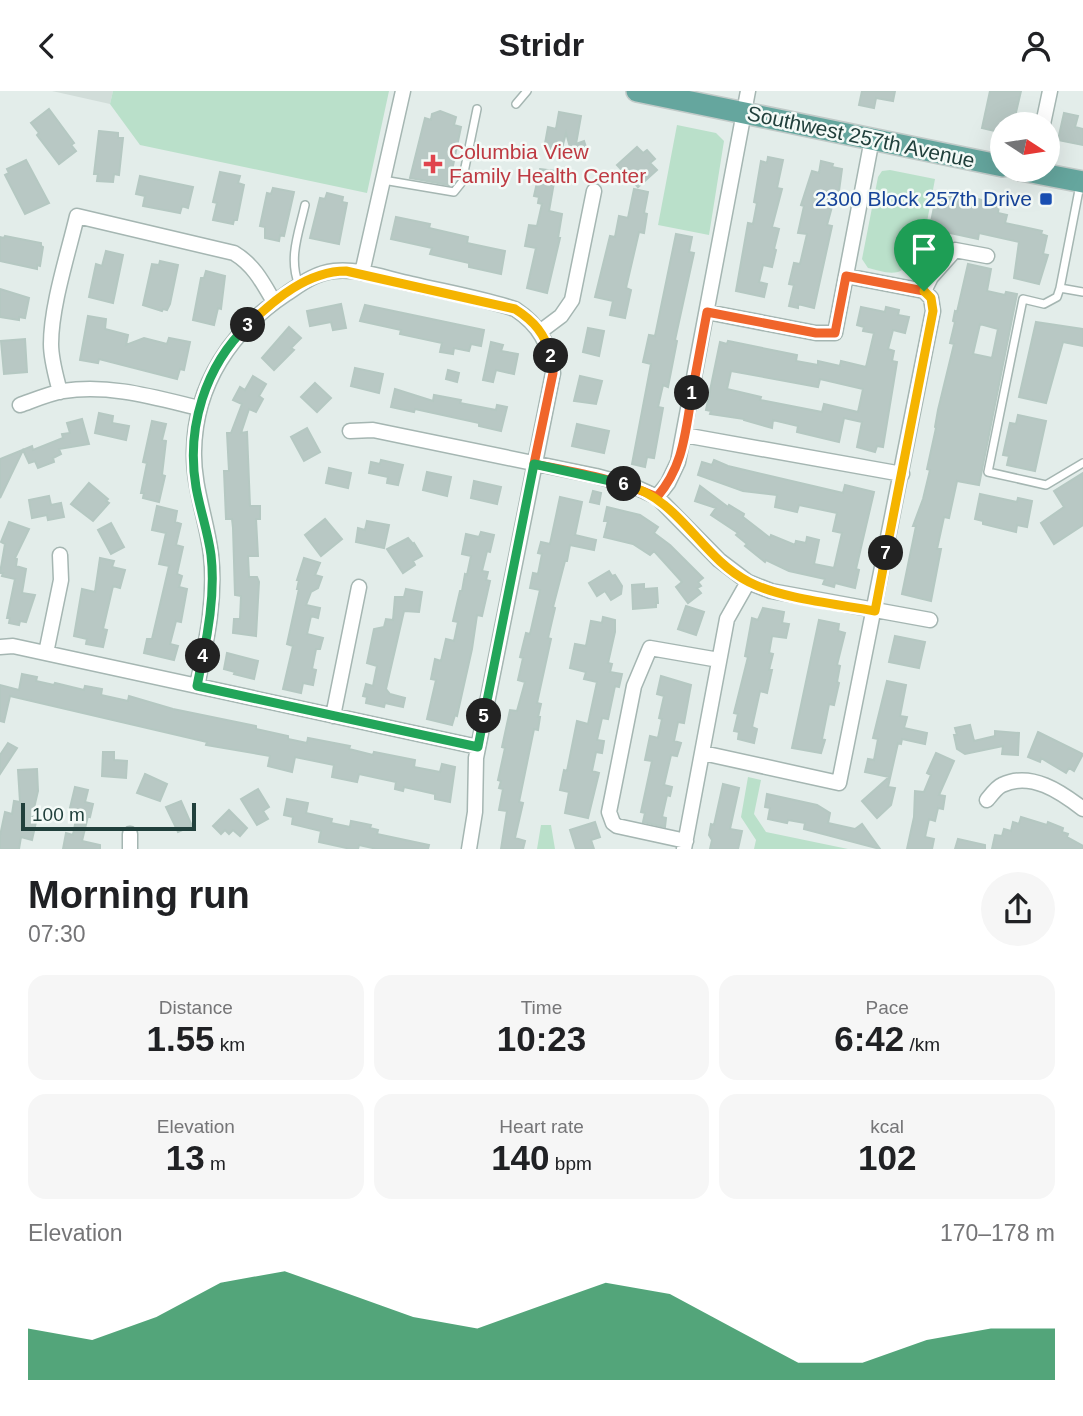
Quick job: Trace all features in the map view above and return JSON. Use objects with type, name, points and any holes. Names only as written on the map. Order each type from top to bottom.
[{"type":"main road","name":"Southwest 257th Avenue","points":[[637,91],[990,163]]},
{"type":"main road","points":[[1060,177],[1082,182]]},
{"type":"street","points":[[362,273],[403,91]]},
{"type":"street","points":[[657,497],[675,473],[684,435],[748,91]]},
{"type":"street","points":[[1046,112],[1051,91]]},
{"type":"street","points":[[707,312],[816,333],[835,333],[872,139]]},
{"type":"street","points":[[541,331],[561,316],[572,300],[594,191]]},
{"type":"street","points":[[60,392],[53,362],[52,333],[77,216],[234,253],[246,260],[255,271],[274,302]]},
{"type":"street","points":[[924,291],[931,277],[955,250],[987,256]]},
{"type":"street","points":[[197,686],[210,619],[212,578],[211,555],[194,468],[195,427],[199,408],[213,372],[238,335],[274,302],[299,285],[334,271],[362,273],[508,306],[531,319],[541,331],[549,349],[553,373],[476,758],[475,812],[469,849]]},
{"type":"street","points":[[703,753],[839,783],[933,311],[931,298],[924,291],[846,276]]},
{"type":"street","points":[[20,405],[60,392],[99,388],[122,390],[199,408]]},
{"type":"street","points":[[349,431],[373,431],[596,476],[633,486],[657,497],[719,560],[748,582],[771,591],[930,620]]},
{"type":"street","points":[[684,435],[902,474]]},
{"type":"street","points":[[46,653],[61,580],[60,555]]},
{"type":"street","points":[[719,660],[650,648],[634,686],[609,812],[617,826],[685,845],[727,619],[748,582]]},
{"type":"street","points":[[334,716],[359,587]]},
{"type":"street","points":[[0,647],[13,646],[478,747]]},
{"type":"street","points":[[987,800],[1001,785],[1033,781],[1059,791],[1083,809]]},
{"type":"street","points":[[130,834],[130,849]]},
{"type":"lane","points":[[515,91],[516,104],[527,91]]},
{"type":"lane","points":[[383,180],[454,192],[462,182],[477,109]]},
{"type":"lane","points":[[1082,182],[1056,297],[1044,304],[1023,299],[988,472],[1046,485],[1083,463]]},
{"type":"lane","points":[[299,285],[293,270],[293,254],[305,205]]},
{"type":"lane","points":[[1060,288],[1083,292]]},
{"type":"shaded area","points":[[52,91],[113,91],[110,104]]},
{"type":"green space","points":[[113,91],[389,91],[367,193],[140,145],[110,104]]},
{"type":"green space","points":[[677,125],[716,133],[724,141],[709,235],[658,225]]},
{"type":"green space","points":[[890,170],[935,179],[921,254],[900,271],[891,273],[868,268],[862,259],[878,177],[882,171]]},
{"type":"green space","points":[[748,777],[761,780],[754,814],[766,832],[848,849],[754,849],[756,840],[741,817]]},
{"type":"green space","points":[[541,825],[551,825],[555,849],[537,849]]},
{"type":"building","points":[[862,91],[895,91],[893,101],[876,98],[874,108],[859,105]]},
{"type":"building","points":[[990,91],[1021,91],[1016,112],[990,112],[990,130],[982,128]]},
{"type":"building","points":[[49,109],[74,143],[71,145],[76,151],[59,164],[31,123]]},
{"type":"building","name":"Columbia View Family Health Center","points":[[440,111],[456,117],[454,125],[461,127],[449,185],[410,178],[425,118],[431,120],[432,114]]},
{"type":"building","points":[[559,112],[581,116],[576,144],[584,141],[588,153],[573,158],[566,133],[561,152],[544,149],[548,127],[556,129]]},
{"type":"building","points":[[1064,113],[1078,116],[1075,127],[1083,129],[1083,145],[1060,140]]},
{"type":"building","points":[[99,131],[118,133],[118,138],[123,138],[119,175],[114,174],[113,182],[97,181],[98,174],[94,174]]},
{"type":"building","points":[[637,147],[643,153],[647,150],[655,159],[650,163],[657,170],[638,187],[617,165]]},
{"type":"building","points":[[768,157],[783,160],[777,188],[782,189],[772,227],[779,229],[774,249],[776,250],[772,267],[763,265],[759,282],[767,284],[764,297],[736,291],[748,223],[753,224],[761,161],[767,163]]},
{"type":"building","points":[[26,160],[49,203],[25,214],[5,175],[9,173],[7,169]]},
{"type":"building","points":[[821,161],[842,169],[839,191],[827,225],[832,226],[814,308],[798,304],[798,308],[789,306],[794,285],[789,284],[794,263],[800,264],[807,234],[798,233],[804,206],[801,205],[812,171],[819,173]]},
{"type":"building","points":[[540,169],[556,171],[549,211],[562,214],[560,238],[547,293],[527,288],[536,248],[525,246],[529,225],[537,226],[542,204],[538,203],[539,197],[534,196]]},
{"type":"building","points":[[220,172],[240,176],[238,183],[244,185],[237,220],[234,220],[233,224],[213,220],[217,203],[213,202]]},
{"type":"building","points":[[140,176],[193,187],[188,208],[182,206],[180,213],[143,206],[145,196],[136,194]]},
{"type":"building","points":[[273,188],[294,192],[284,236],[280,235],[279,241],[265,238],[265,227],[260,226],[267,193],[271,194]]},
{"type":"building","points":[[634,189],[648,192],[644,213],[647,214],[644,233],[639,232],[626,288],[631,290],[625,318],[610,315],[613,301],[595,297],[610,236],[615,237],[619,216],[628,218]]},
{"type":"building","points":[[327,193],[343,197],[342,202],[347,203],[339,244],[310,238],[320,198],[325,199]]},
{"type":"building","points":[[964,195],[999,205],[998,213],[1007,215],[1005,223],[1042,231],[1041,234],[1047,236],[1043,254],[1048,255],[1039,284],[1014,278],[1019,242],[979,233],[978,239],[941,231],[940,235],[929,232],[936,197],[948,200],[949,196],[963,200]]},
{"type":"building","points":[[396,217],[430,224],[429,228],[468,237],[467,243],[505,251],[501,274],[430,254],[432,248],[391,239]]},
{"type":"building","points":[[676,234],[692,237],[689,252],[694,253],[668,387],[663,385],[658,407],[663,408],[654,458],[647,457],[645,467],[632,464],[651,364],[643,362],[649,335],[655,336]]},
{"type":"building","points":[[0,237],[41,243],[43,247],[40,266],[37,265],[37,269],[0,261]]},
{"type":"building","points":[[106,251],[123,255],[113,303],[89,297],[96,264],[102,266]]},
{"type":"building","points":[[160,261],[178,265],[170,304],[167,310],[162,311],[143,305],[152,264],[159,265]]},
{"type":"building","points":[[968,264],[991,269],[987,291],[1005,295],[1006,292],[1017,294],[979,485],[957,481],[949,518],[944,517],[937,549],[941,549],[931,601],[902,594],[916,526],[913,526],[930,470],[927,469],[954,344],[950,343],[955,311],[957,312]],"holes":[[[980,324],[998,329],[992,358],[973,354]]]},
{"type":"building","points":[[206,271],[225,276],[221,309],[218,308],[214,325],[193,320],[201,278],[204,278]]},
{"type":"building","points":[[0,289],[29,298],[25,318],[19,317],[19,320],[0,317]]},
{"type":"building","points":[[341,304],[346,328],[333,330],[331,322],[310,326],[307,311]]},
{"type":"building","points":[[365,305],[484,330],[481,346],[471,344],[469,351],[454,348],[453,354],[440,352],[442,343],[400,334],[401,330],[360,321]]},
{"type":"building","points":[[861,307],[885,312],[886,307],[899,310],[898,315],[909,317],[905,333],[893,330],[888,349],[894,351],[892,361],[897,362],[883,447],[877,446],[875,452],[857,447],[862,422],[844,418],[839,442],[797,432],[798,426],[773,420],[772,428],[744,419],[710,414],[711,411],[706,410],[720,342],[727,344],[728,341],[797,355],[796,361],[818,365],[818,361],[840,366],[841,361],[866,367],[874,333],[863,331],[864,327],[857,325]],"holes":[[[731,371],[818,387],[820,379],[863,389],[858,412],[824,404],[822,412],[760,400],[761,397],[727,389]]]},
{"type":"building","points":[[88,316],[106,319],[105,329],[128,335],[126,345],[144,338],[167,344],[169,338],[190,342],[184,370],[180,369],[177,379],[99,359],[98,363],[80,360]]},
{"type":"building","points":[[1036,322],[1083,329],[1083,346],[1063,342],[1046,403],[1019,397]]},
{"type":"building","points":[[289,327],[301,338],[291,348],[294,350],[274,370],[262,358]]},
{"type":"building","points":[[588,328],[604,331],[599,356],[583,352]]},
{"type":"building","points":[[25,339],[27,372],[4,374],[1,341]]},
{"type":"building","points":[[491,342],[503,345],[501,351],[518,354],[514,374],[496,370],[493,382],[483,380]]},
{"type":"building","points":[[355,368],[383,374],[379,393],[351,386]]},
{"type":"building","points":[[448,370],[459,373],[457,382],[446,379]]},
{"type":"building","points":[[253,376],[266,384],[259,396],[263,399],[256,412],[249,409],[241,433],[247,432],[250,506],[260,506],[260,519],[256,519],[258,556],[248,556],[249,577],[257,577],[259,582],[256,636],[233,633],[234,619],[240,619],[241,596],[235,595],[233,528],[232,519],[226,519],[224,471],[229,471],[227,433],[231,433],[242,404],[233,400],[240,387],[245,390]]},
{"type":"building","points":[[580,376],[602,381],[596,404],[574,401]]},
{"type":"building","points":[[315,383],[331,398],[317,412],[301,397]]},
{"type":"building","points":[[395,389],[433,401],[434,395],[496,410],[497,405],[507,407],[501,431],[479,426],[479,423],[415,409],[414,412],[391,407]]},
{"type":"building","points":[[99,413],[113,416],[112,423],[129,426],[126,440],[95,433]]},
{"type":"building","points":[[1018,415],[1046,421],[1035,471],[1007,465],[1009,456],[1003,455],[1010,423],[1016,424]]},
{"type":"building","points":[[82,419],[89,444],[59,449],[61,454],[53,458],[54,462],[38,468],[35,461],[29,463],[23,450],[0,498],[0,459],[32,446],[33,450],[63,438],[62,434],[70,433],[67,423]]},
{"type":"building","points":[[152,421],[166,424],[162,440],[166,441],[162,475],[165,476],[159,502],[143,498],[144,493],[141,493],[147,463],[143,462]]},
{"type":"building","points":[[577,424],[609,431],[604,453],[572,446]]},
{"type":"building","points":[[307,428],[320,452],[304,461],[291,437]]},
{"type":"building","points":[[381,460],[403,465],[398,485],[387,483],[388,477],[369,473],[371,462],[380,464]]},
{"type":"building","points":[[714,460],[728,466],[843,493],[845,485],[874,492],[856,569],[859,570],[855,588],[835,583],[834,587],[823,584],[825,579],[789,571],[766,560],[765,562],[745,546],[747,544],[736,535],[738,533],[711,515],[716,508],[695,501],[700,486],[728,507],[729,505],[744,514],[743,517],[770,538],[771,535],[795,545],[796,541],[806,543],[807,537],[819,540],[814,564],[834,568],[842,533],[833,531],[837,513],[799,505],[797,512],[775,507],[777,495],[743,491],[698,475],[702,462],[712,465]]},
{"type":"building","points":[[329,468],[351,473],[348,488],[326,483]]},
{"type":"building","points":[[427,472],[451,477],[447,496],[423,490]]},
{"type":"building","points":[[1083,473],[1083,525],[1054,544],[1041,523],[1064,507],[1054,491]]},
{"type":"building","points":[[474,481],[501,487],[497,504],[471,498]]},
{"type":"building","points":[[89,483],[108,499],[106,501],[109,503],[93,521],[71,504]]},
{"type":"building","points":[[593,491],[601,493],[599,504],[590,502]]},
{"type":"building","points":[[980,494],[1017,502],[1018,498],[1032,501],[1027,527],[1017,525],[1016,532],[983,524],[983,521],[975,519]]},
{"type":"building","points":[[49,496],[51,505],[61,503],[64,517],[48,520],[47,515],[32,518],[29,500]]},
{"type":"building","points":[[560,497],[582,502],[575,535],[596,540],[594,550],[570,545],[565,561],[553,607],[555,608],[548,638],[551,639],[537,703],[541,704],[538,730],[534,729],[519,802],[523,803],[515,838],[525,841],[523,849],[501,849],[507,811],[499,810],[503,789],[499,788],[501,781],[498,780],[505,748],[502,747],[510,710],[517,711],[525,682],[518,680],[523,658],[520,657],[526,633],[530,634],[540,590],[530,588],[533,573],[538,574],[542,554],[538,553],[541,542],[550,544]]},
{"type":"building","points":[[157,506],[177,511],[175,522],[181,524],[176,545],[183,547],[177,574],[182,576],[179,587],[187,589],[181,622],[176,621],[170,644],[178,646],[174,660],[144,653],[147,639],[152,639],[169,566],[159,564],[166,533],[152,530]]},
{"type":"building","points":[[607,507],[640,515],[658,527],[654,533],[703,578],[698,582],[701,586],[697,588],[701,593],[688,603],[676,587],[682,582],[654,551],[650,555],[633,544],[604,537],[608,521],[604,521]]},
{"type":"building","points":[[325,519],[342,539],[321,556],[305,535]]},
{"type":"building","points":[[367,521],[389,525],[384,548],[356,542],[358,528],[365,530]]},
{"type":"building","points":[[9,522],[29,529],[15,558],[16,566],[26,569],[22,593],[35,595],[26,622],[20,621],[19,625],[9,623],[10,618],[7,618],[15,579],[0,573],[5,544],[1,542]]},
{"type":"building","points":[[111,523],[124,547],[111,554],[98,530]]},
{"type":"building","points":[[481,532],[494,535],[482,571],[488,572],[486,580],[490,581],[482,616],[477,615],[457,716],[455,715],[452,725],[427,719],[436,680],[431,679],[435,659],[441,661],[446,639],[454,641],[458,622],[453,621],[471,556],[462,554],[466,534],[479,537]]},
{"type":"building","points":[[408,538],[422,556],[413,561],[415,565],[403,573],[387,549]]},
{"type":"building","points":[[100,558],[114,561],[112,567],[125,570],[120,588],[113,586],[103,629],[107,630],[103,647],[86,644],[87,639],[74,636],[82,589],[95,592]]},
{"type":"building","points":[[304,558],[320,563],[315,575],[322,577],[318,588],[311,592],[306,605],[320,608],[318,618],[311,616],[307,634],[323,638],[320,649],[316,649],[312,669],[316,670],[313,685],[303,683],[301,693],[283,689],[293,646],[287,644],[299,589],[297,580]]},
{"type":"building","points":[[609,571],[622,586],[621,594],[611,600],[605,591],[597,596],[589,583]]},
{"type":"building","points":[[644,584],[644,589],[657,588],[658,603],[656,607],[633,609],[632,585]]},
{"type":"building","points":[[406,589],[422,592],[419,612],[404,611],[386,689],[390,694],[405,698],[403,707],[366,703],[367,697],[363,696],[366,684],[373,686],[377,666],[367,663],[374,629],[384,627],[386,619],[393,620],[395,597],[404,597]]},
{"type":"building","points":[[686,606],[704,612],[696,635],[678,629]]},
{"type":"building","points":[[763,608],[784,612],[782,623],[789,624],[786,638],[772,636],[769,653],[773,654],[769,670],[772,670],[767,693],[760,691],[752,727],[757,729],[754,743],[738,739],[739,732],[734,731],[738,714],[734,713],[748,657],[745,656],[752,618],[758,620]]},
{"type":"building","points":[[603,617],[615,620],[608,663],[612,664],[610,672],[622,674],[619,687],[615,686],[608,719],[602,718],[597,740],[604,741],[602,753],[596,752],[592,771],[599,773],[588,818],[565,813],[569,792],[560,790],[564,770],[567,771],[577,721],[588,724],[597,682],[584,679],[586,672],[570,668],[575,644],[586,646],[591,621],[602,623]]},
{"type":"building","points":[[819,620],[839,624],[838,631],[845,633],[837,665],[840,666],[839,683],[834,705],[829,704],[821,753],[792,748]]},
{"type":"building","points":[[895,636],[925,642],[919,668],[889,662]]},
{"type":"building","points":[[227,653],[258,661],[254,679],[224,669]]},
{"type":"building","points":[[22,674],[54,685],[55,683],[84,690],[85,686],[102,689],[101,695],[128,701],[129,696],[173,709],[256,726],[256,729],[288,736],[288,739],[307,743],[308,738],[350,746],[349,749],[373,755],[374,752],[415,760],[414,767],[440,772],[442,764],[455,767],[450,802],[435,799],[435,794],[404,787],[403,791],[395,789],[396,782],[359,774],[357,782],[332,777],[334,765],[295,757],[292,772],[268,766],[270,756],[206,745],[207,742],[10,696],[4,722],[0,721],[0,685],[19,690]]},
{"type":"building","points":[[661,676],[691,685],[684,723],[678,722],[674,741],[681,743],[677,756],[671,755],[664,785],[672,787],[670,796],[667,795],[662,817],[666,818],[665,827],[643,822],[645,813],[641,812],[652,761],[645,760],[650,736],[658,738],[662,719],[659,718],[664,696],[657,694]]},
{"type":"building","points":[[887,681],[906,685],[900,716],[907,717],[904,728],[927,733],[925,744],[902,739],[901,744],[898,743],[888,787],[895,788],[891,805],[877,818],[862,801],[889,777],[865,772],[868,759],[874,760],[878,739],[873,738]]},
{"type":"building","points":[[970,725],[974,741],[995,736],[995,731],[1019,733],[1018,755],[1002,754],[1003,746],[965,754],[957,749],[955,728]]},
{"type":"building","points":[[1038,732],[1083,754],[1074,771],[1069,768],[1066,773],[1041,758],[1040,762],[1028,757]]},
{"type":"building","points":[[8,743],[17,748],[0,774],[0,755]]},
{"type":"building","points":[[103,752],[114,752],[114,760],[127,761],[126,778],[102,776]]},
{"type":"building","points":[[936,753],[954,761],[939,795],[945,796],[943,809],[938,808],[935,821],[929,819],[925,837],[934,839],[932,849],[907,849],[914,817],[915,791],[924,792],[931,775],[927,773]]},
{"type":"building","points":[[37,769],[38,791],[31,821],[36,822],[32,840],[21,837],[19,849],[0,849],[5,812],[12,814],[14,801],[20,802],[18,770]]},
{"type":"building","points":[[145,774],[167,784],[160,801],[137,793]]},
{"type":"building","points":[[723,784],[739,788],[730,829],[742,831],[738,849],[710,849],[711,824],[714,825]]},
{"type":"building","points":[[75,787],[88,790],[85,802],[93,804],[82,841],[100,845],[100,849],[63,849],[66,833],[73,835],[77,814],[69,812]]},
{"type":"building","points":[[258,789],[269,807],[263,811],[268,819],[257,825],[241,799]]},
{"type":"building","points":[[767,794],[817,805],[830,813],[828,823],[855,829],[862,824],[880,849],[804,829],[805,823],[768,819],[770,808],[765,807]]},
{"type":"building","points":[[287,799],[308,803],[306,813],[332,819],[331,823],[350,827],[351,821],[371,825],[370,828],[378,830],[377,834],[429,845],[428,849],[377,849],[359,845],[358,849],[351,849],[319,842],[321,831],[292,824],[293,817],[284,815]]},
{"type":"building","points":[[181,801],[192,826],[178,832],[166,807]]},
{"type":"building","points":[[229,810],[247,828],[240,836],[233,830],[229,834],[225,830],[221,834],[213,826]]},
{"type":"building","points":[[1021,817],[1063,828],[1062,832],[1083,846],[1083,849],[992,849],[995,835],[1002,836],[1004,829],[1011,831],[1013,822],[1019,824]]},
{"type":"building","points":[[595,822],[600,837],[591,840],[594,849],[576,849],[570,830]]},
{"type":"building","points":[[958,839],[985,845],[985,849],[955,849]]},
{"type":"place","name":"Columbia View Family Health Center","points":[[433,164]]},
{"type":"place","name":"2300 Block 257th Drive","points":[[1046,199]]},
{"type":"route","points":[[924,291],[846,276],[835,333],[816,333],[707,312],[678,462],[675,473],[657,497],[633,486],[596,476],[534,464],[553,373],[552,361],[541,331],[531,319],[515,309],[362,273],[334,271],[308,279],[274,302],[238,335],[213,372],[199,408],[195,427],[194,468],[211,555],[212,602],[197,686],[478,747],[534,464],[596,476],[633,486],[657,497],[719,560],[748,582],[771,591],[875,611],[933,311],[931,298],[924,291]]}]
